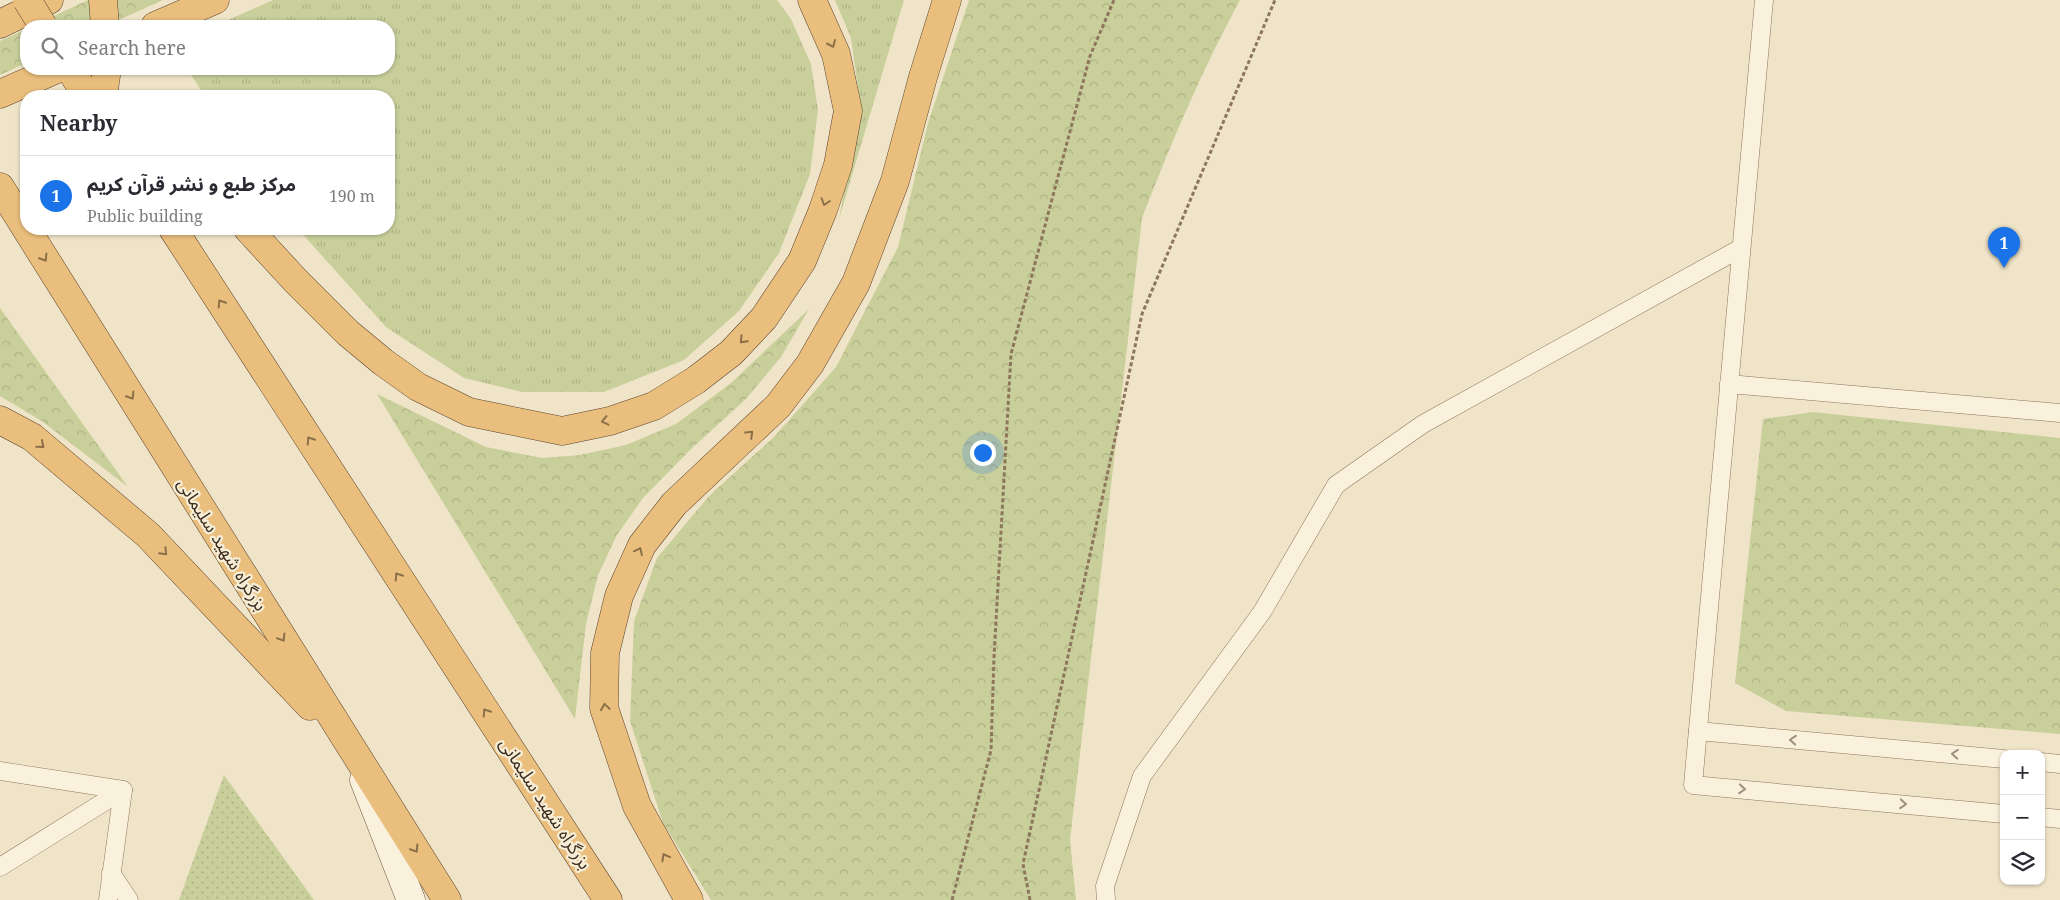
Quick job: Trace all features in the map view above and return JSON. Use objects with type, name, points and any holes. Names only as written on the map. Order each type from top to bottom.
[{"type":"highway","points":[[27,0],[40,20]]},
{"type":"highway","points":[[0,24],[49,0]]},
{"type":"highway","points":[[103,0],[105,20]]},
{"type":"highway","points":[[169,20],[215,0]]},
{"type":"highway","points":[[254,235],[348,333],[383,362],[418,386],[469,412],[562,431],[610,421],[654,406],[696,380],[731,354],[764,318],[802,261],[823,210],[838,165],[848,110],[836,54],[812,0]]},
{"type":"highway","points":[[688,900],[636,806],[604,708],[605,653],[619,596],[642,545],[674,504],[778,406],[810,364],[856,283],[895,181],[923,77],[947,0]]},
{"type":"highway","points":[[0,94],[43,75]]},
{"type":"highway","points":[[74,75],[83,90]]},
{"type":"highway","points":[[103,90],[106,75]]},
{"type":"highway","name":"بزرگراه شهید سلیمانی","points":[[0,187],[20,219]]},
{"type":"highway","name":"بزرگراه شهید سلیمانی","points":[[30,235],[447,900]]},
{"type":"highway","name":"بزرگراه شهید سلیمانی","points":[[177,235],[608,900]]},
{"type":"highway","points":[[0,420],[32,437],[148,535],[352,749]]},
{"type":"main road","points":[[352,749],[411,900]]},
{"type":"lane","points":[[1764,0],[1693,785],[2000,814]]},
{"type":"lane","points":[[1106,900],[1105,886],[1142,776],[1262,612],[1336,485],[1423,424],[1741,248]]},
{"type":"lane","points":[[1729,384],[2060,413]]},
{"type":"lane","points":[[1698,731],[2000,759]]},
{"type":"lane","points":[[2045,762],[2060,764]]},
{"type":"lane","points":[[0,771],[123,790]]},
{"type":"lane","points":[[0,867],[123,790]]},
{"type":"lane","points":[[108,900],[123,790]]},
{"type":"lane","points":[[2045,817],[2060,819]]},
{"type":"lane","points":[[111,873],[129,900]]},
{"type":"path","points":[[952,900],[991,750],[994,657],[1011,354],[1090,56],[1114,0]]},
{"type":"path","points":[[1030,900],[1023,864],[1142,314],[1275,0]]},
{"type":"green space","points":[[88,0],[163,0],[118,20],[45,20]]},
{"type":"green space","points":[[273,0],[777,0],[791,19],[811,64],[818,110],[810,174],[779,253],[739,311],[684,360],[604,392],[522,392],[464,378],[386,327],[303,235],[395,235],[395,90],[201,90],[191,75],[395,75],[395,20],[228,20]]},
{"type":"green space","points":[[835,0],[904,0],[839,219],[860,102],[851,38]]},
{"type":"green space","points":[[969,0],[1240,0],[1188,107],[1142,218],[1070,840],[1076,900],[711,900],[663,823],[630,721],[634,621],[657,558],[709,496],[774,437],[836,367],[898,247],[928,123]]},
{"type":"green space","points":[[20,32],[20,66],[0,75],[0,41]]},
{"type":"green space","points":[[0,308],[128,487],[43,422],[0,396]]},
{"type":"green space","points":[[809,309],[781,357],[746,399],[690,450],[643,498],[617,535],[598,575],[586,624],[575,719],[377,394],[486,447],[542,458],[580,455],[626,445],[676,424],[731,383]]},
{"type":"green space","points":[[1813,412],[2060,438],[2060,734],[1786,711],[1735,683],[1763,419]]},
{"type":"green space","points":[[224,775],[314,900],[179,900]]},
{"type":"place","name":"مرکز طبع و نشر قرآن کریم","points":[[2004,268]]}]
